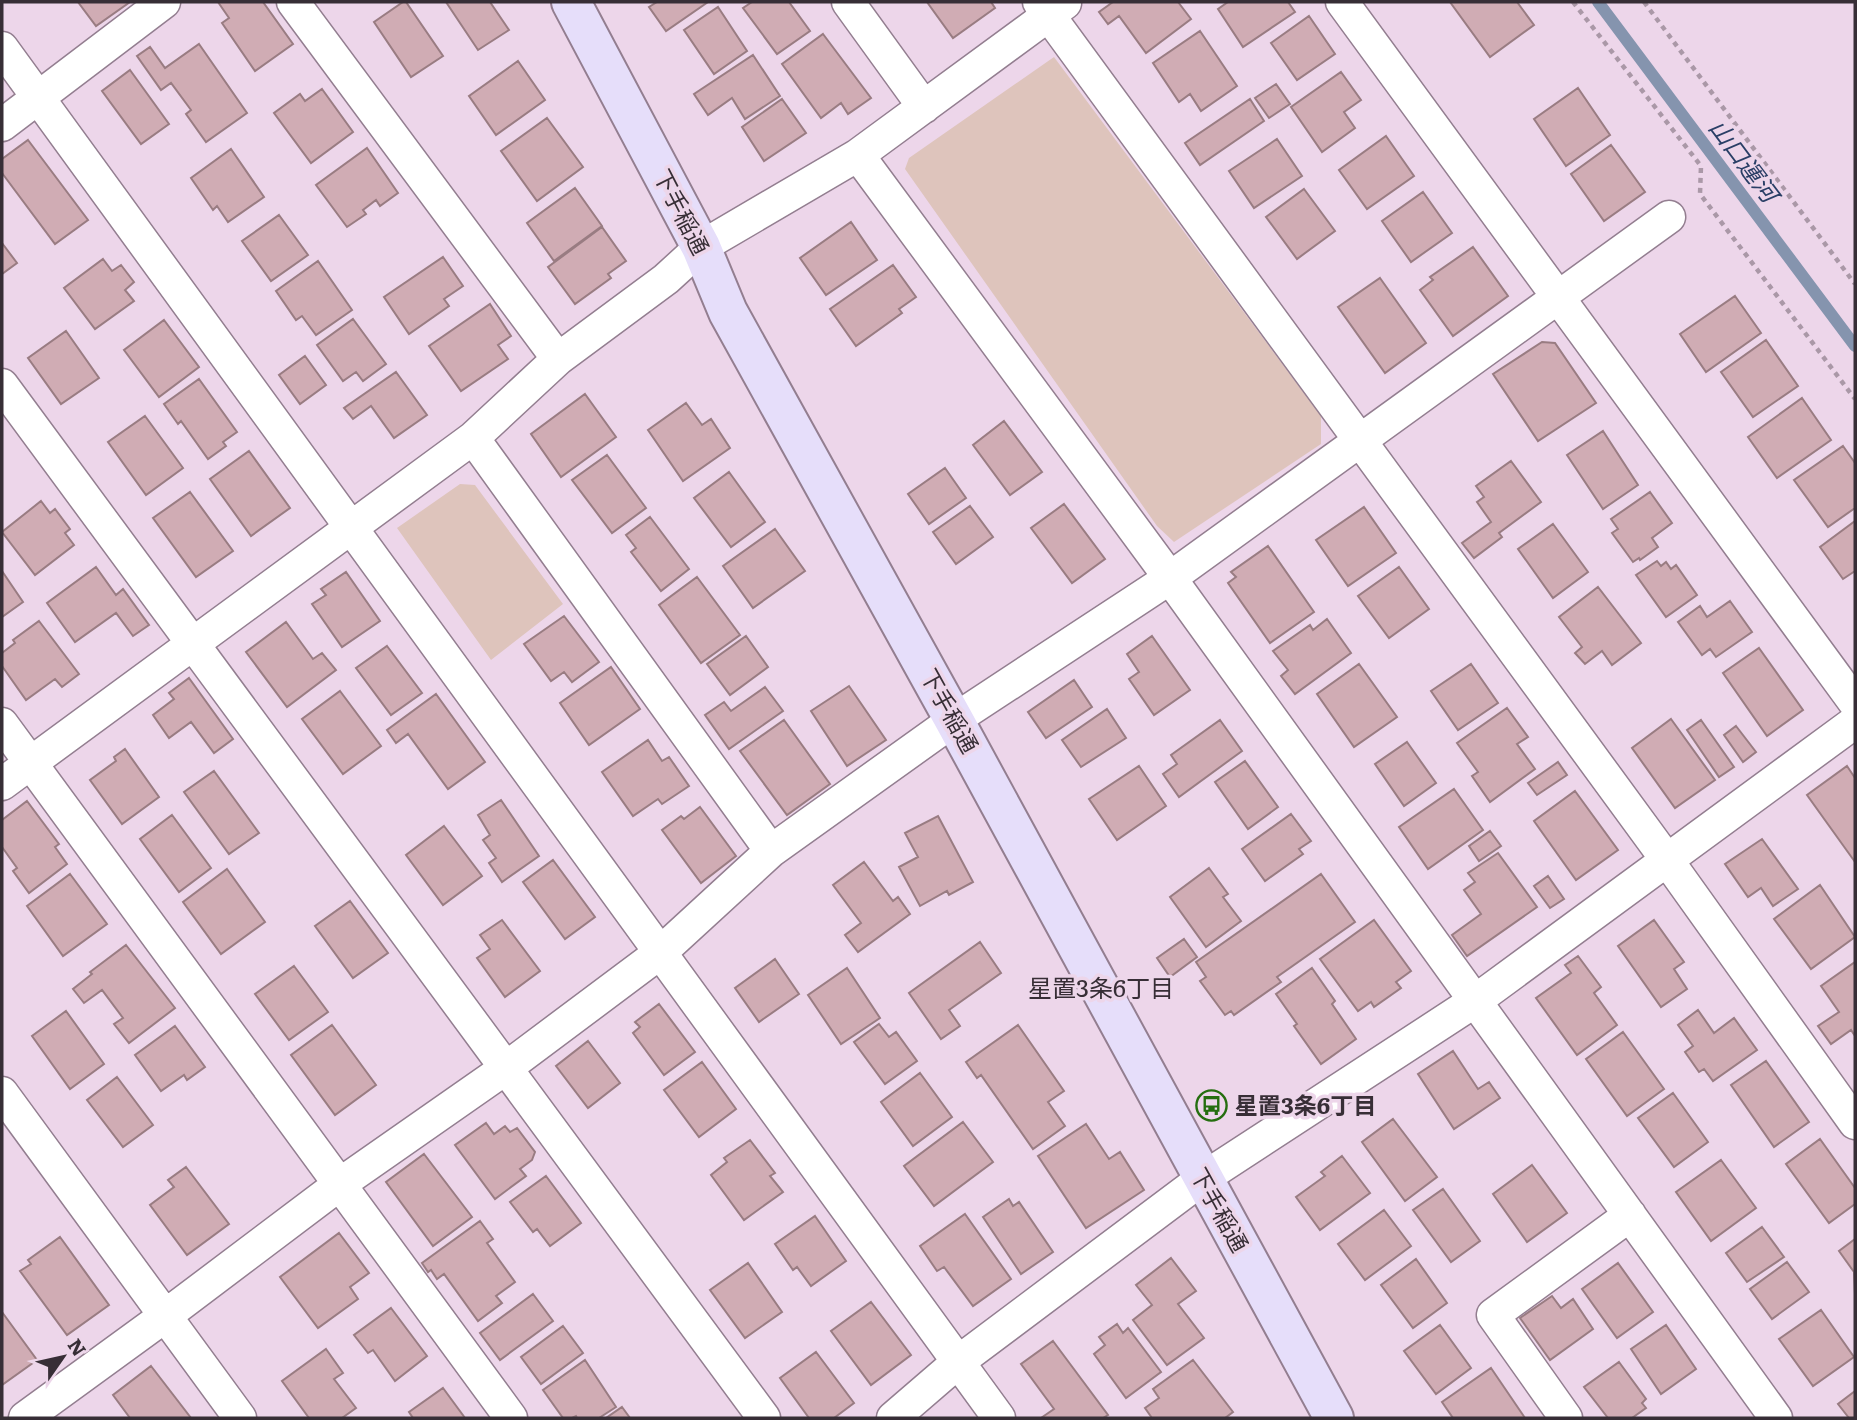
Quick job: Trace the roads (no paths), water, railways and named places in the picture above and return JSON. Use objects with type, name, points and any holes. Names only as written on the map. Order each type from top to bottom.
[{"type":"street","points":[[2,125],[164,2]]},
{"type":"street","points":[[293,2],[558,359]]},
{"type":"street","name":"下手稲通","points":[[571,2],[701,247],[728,312],[954,720],[1334,1418]]},
{"type":"street","points":[[848,2],[924,107]]},
{"type":"street","points":[[1342,2],[1855,703]]},
{"type":"street","points":[[2,784],[473,438],[558,359],[666,279],[701,247],[858,155],[924,107],[1051,6],[1360,440],[1855,1122]]},
{"type":"street","points":[[2,48],[999,1418]]},
{"type":"street","points":[[858,155],[1170,578],[1776,1418]]},
{"type":"street","points":[[25,1418],[340,1184],[506,1068],[661,952],[771,851],[954,720],[1170,578],[1669,217]]},
{"type":"street","points":[[2,385],[764,1418]]},
{"type":"street","points":[[473,438],[771,851]]},
{"type":"street","points":[[894,1418],[958,1362],[1202,1179],[1475,1002],[1855,722]]},
{"type":"street","points":[[2,724],[511,1418]]},
{"type":"street","points":[[2,1093],[240,1418]]},
{"type":"street","points":[[1566,1418],[1493,1315],[1630,1215]]},
{"type":"waterway","name":"山口運河","points":[[1598,2],[1855,346]]},
{"type":"place","name":"星置3条6丁目","points":[[1212,1106]]},
{"type":"district","name":"星置3条6丁目","points":[[1101,989]]}]
